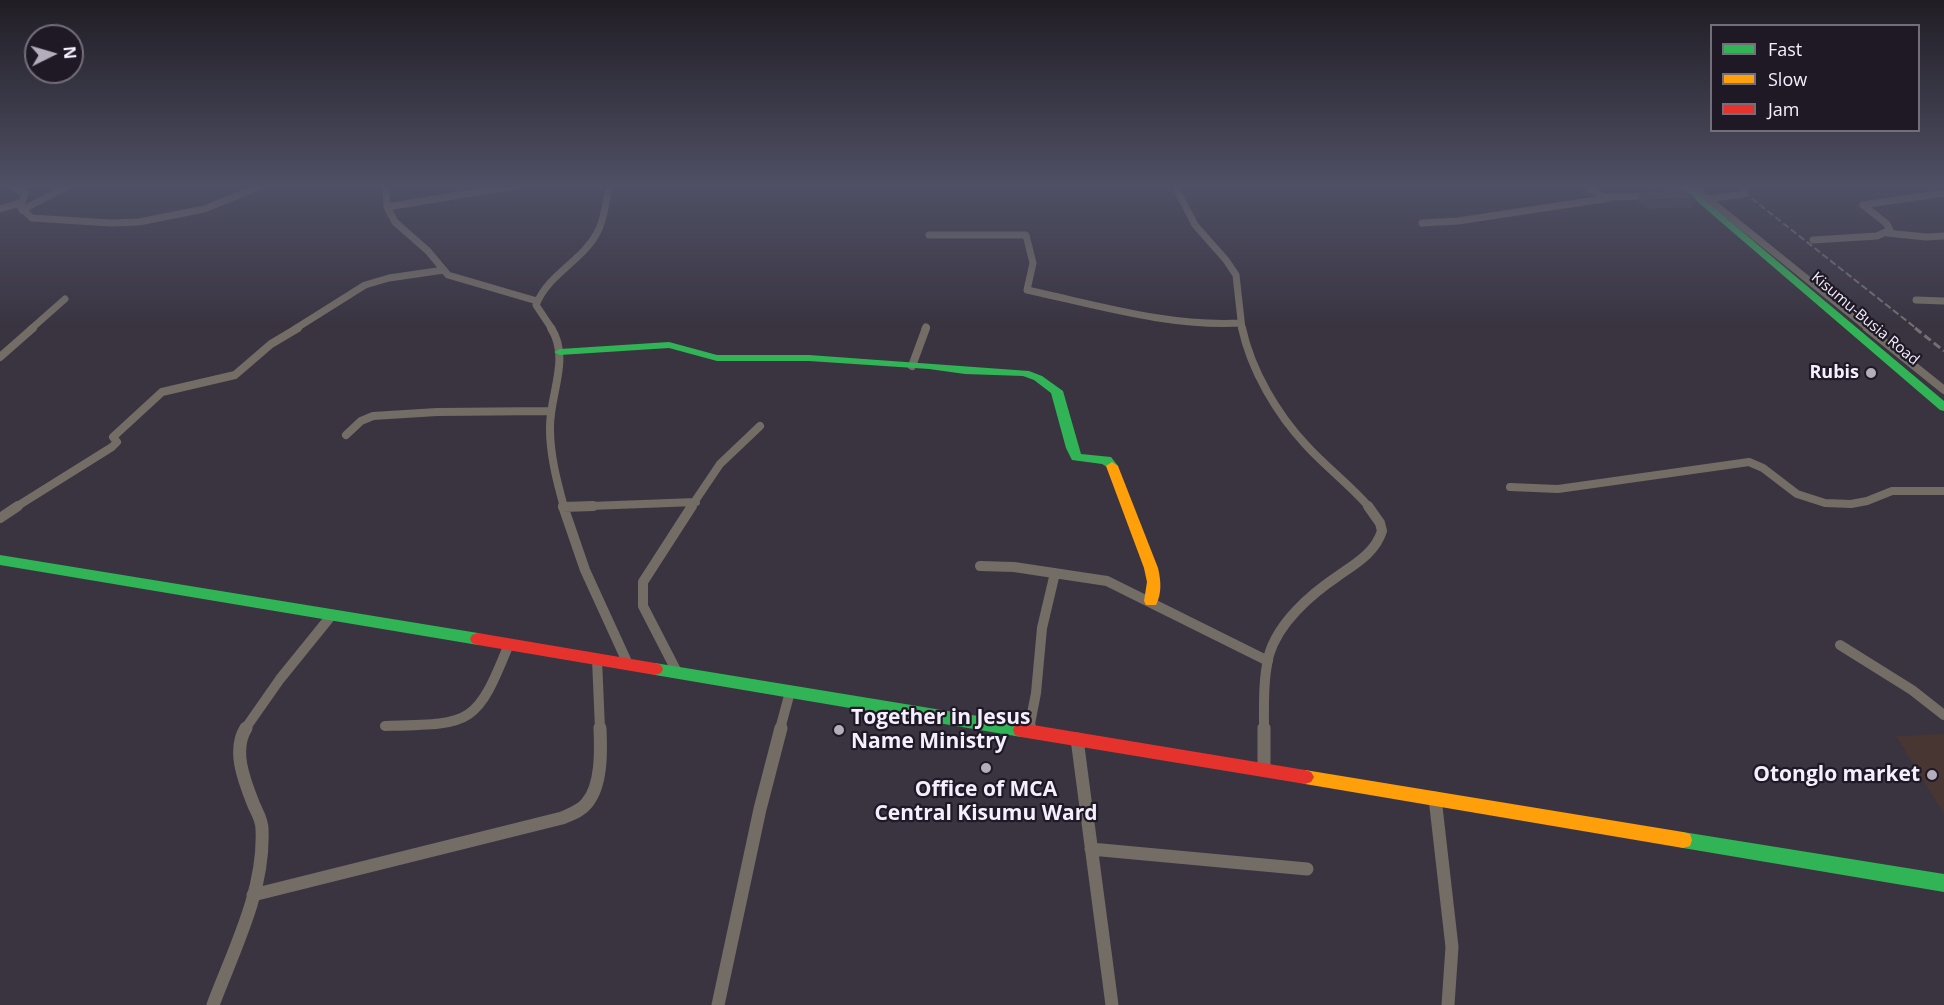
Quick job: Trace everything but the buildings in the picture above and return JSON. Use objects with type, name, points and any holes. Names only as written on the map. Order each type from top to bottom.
[{"type":"main road","name":"Kisumu-Busia Road","points":[[1743,233],[1944,407]]},
{"type":"main road","points":[[560,352],[669,345],[717,358],[809,358],[965,371],[1032,374],[1057,391],[1075,453],[1085,459],[1106,460],[1113,468],[1151,568],[1154,582],[1151,601]]},
{"type":"main road","points":[[0,561],[597,658],[1944,883]]},
{"type":"street","points":[[405,233],[428,250],[452,278],[537,301]]},
{"type":"street","points":[[598,233],[563,269],[537,301],[538,310],[556,336],[560,352],[560,366],[549,424],[563,507],[591,588],[628,664]]},
{"type":"street","points":[[1201,233],[1236,274],[1242,332],[1254,366],[1293,429],[1327,467],[1376,513],[1382,529],[1380,539],[1371,550],[1325,585],[1293,616],[1273,644],[1265,669],[1264,770]]},
{"type":"street","points":[[1746,233],[1944,390]]},
{"type":"street","points":[[1813,240],[1877,236],[1887,233],[1926,237],[1944,236]]},
{"type":"street","points":[[929,235],[1026,235],[1033,263],[1027,290],[1134,313],[1208,325],[1241,323]]},
{"type":"street","points":[[0,518],[112,447],[117,442],[113,437],[162,392],[235,375],[271,344],[365,285],[389,278],[444,270]]},
{"type":"street","points":[[0,357],[65,299]]},
{"type":"street","points":[[1916,300],[1944,301]]},
{"type":"street","points":[[912,366],[926,327]]},
{"type":"street","points":[[346,435],[364,419],[373,416],[437,412],[550,411]]},
{"type":"street","points":[[677,672],[643,606],[643,582],[720,464],[760,426]]},
{"type":"street","points":[[1510,487],[1558,489],[1749,462],[1763,468],[1797,494],[1825,503],[1851,504],[1867,501],[1892,491],[1944,491]]},
{"type":"street","points":[[563,507],[696,502]]},
{"type":"street","points":[[980,566],[1055,573],[1107,581],[1268,661]]},
{"type":"street","points":[[1029,731],[1036,693],[1042,628],[1055,573]]},
{"type":"street","points":[[213,1005],[253,894],[261,856],[262,827],[259,814],[252,801],[239,742],[250,721],[331,616]]},
{"type":"street","points":[[385,726],[444,722],[460,719],[472,713],[488,693],[509,644]]},
{"type":"street","points":[[1840,645],[1912,690],[1944,715]]},
{"type":"street","points":[[253,894],[562,819],[582,809],[596,789],[598,769],[597,658]]},
{"type":"street","points":[[718,1005],[760,809],[790,692]]},
{"type":"street","points":[[1077,739],[1112,1005]]},
{"type":"street","points":[[1435,798],[1452,947],[1448,1005]]},
{"type":"street","points":[[1091,849],[1307,869]]},
{"type":"shaded area","name":"Otonglo market","points":[[1944,734],[1944,814],[1896,736]]},
{"type":"railway","points":[[1795,233],[1917,329]]},
{"type":"railway","points":[[1915,328],[1944,351]]},
{"type":"traffic: fast","points":[[1738,233],[1944,407]]},
{"type":"traffic: fast","points":[[560,352],[669,345],[717,358],[809,358],[929,366],[965,371],[1025,373],[1038,378],[1057,391],[1072,448],[1077,457],[1106,460],[1112,466]]},
{"type":"traffic: fast","points":[[0,560],[478,639]]},
{"type":"traffic: fast","points":[[655,669],[1021,730]]},
{"type":"traffic: fast","points":[[1683,840],[1944,883]]},
{"type":"traffic: slow","points":[[1112,466],[1151,568],[1154,582],[1151,601]]},
{"type":"traffic: slow","points":[[1305,777],[1683,840]]},
{"type":"traffic: jam","points":[[478,639],[655,669]]},
{"type":"traffic: jam","points":[[1021,730],[1305,777]]},
{"type":"place","name":"Rubis","points":[[1871,373]]},
{"type":"place","name":"Together in Jesus Name Ministry","points":[[839,730]]},
{"type":"place","name":"Office of MCA Central Kisumu Ward","points":[[986,768]]},
{"type":"place","name":"Otonglo market","points":[[1932,775]]}]
